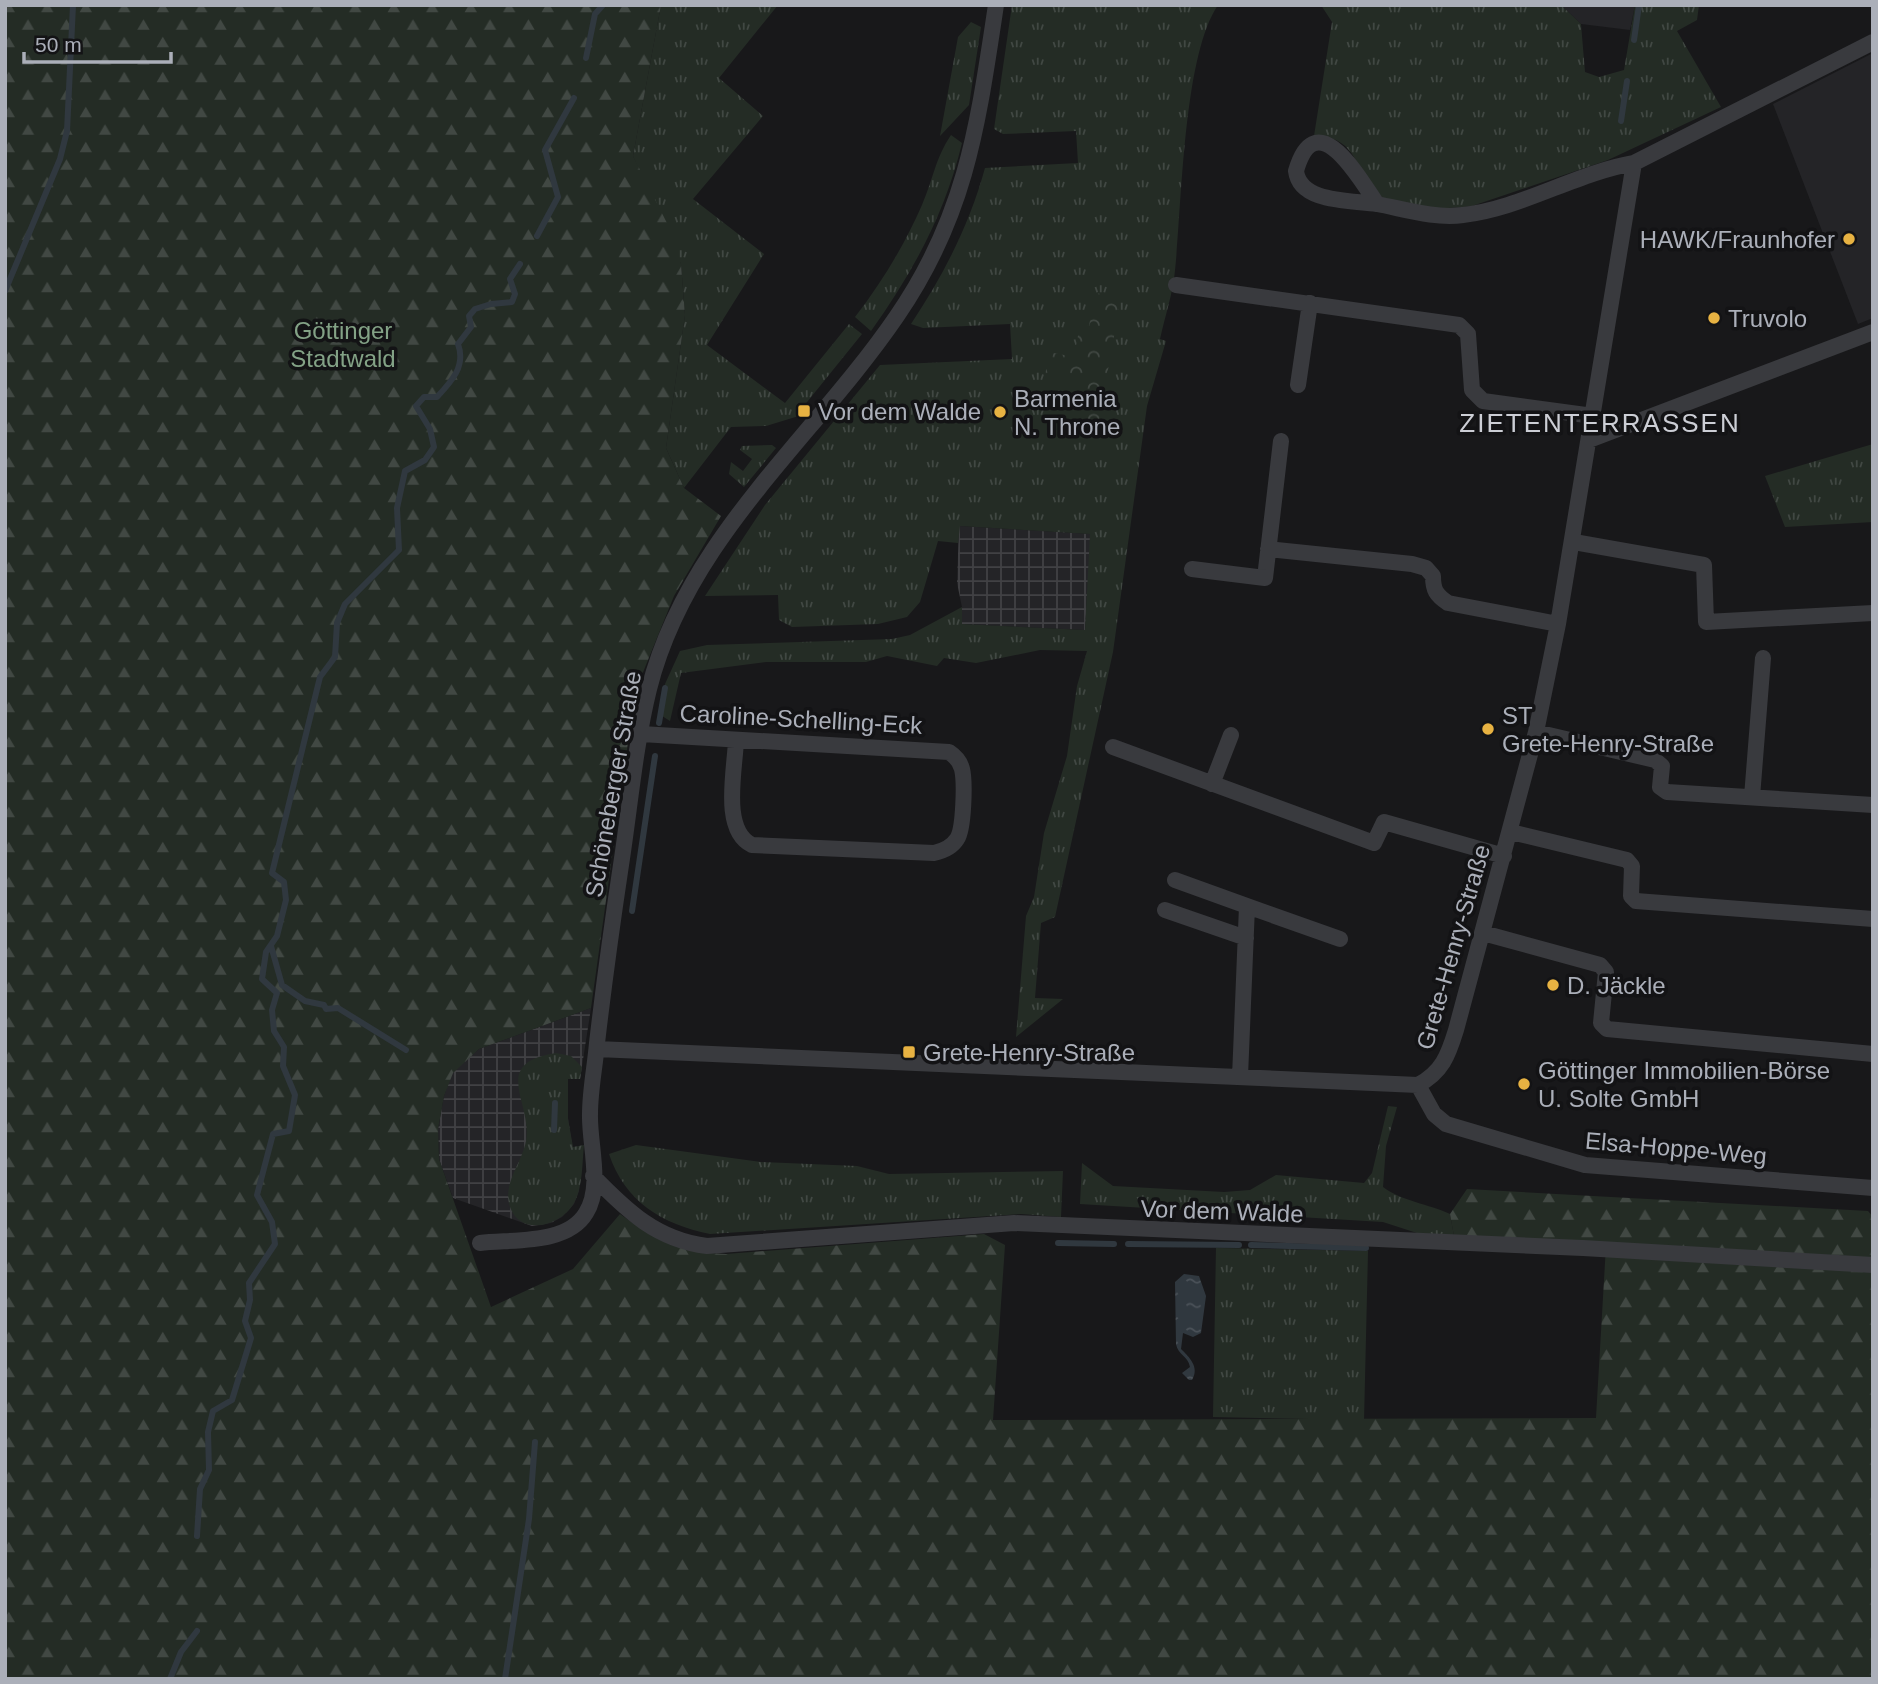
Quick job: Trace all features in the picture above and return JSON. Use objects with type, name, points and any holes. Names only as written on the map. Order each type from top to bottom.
[{"type":"street","name":"Schöneberger Straße","points":[[480,1242],[554,1235],[573,1228],[587,1211],[593,1198],[590,1115],[605,970],[649,688],[662,650],[708,558],[745,504],[885,333],[929,263],[958,198],[972,153],[996,5]]},
{"type":"street","points":[[1377,204],[1344,155],[1335,147],[1315,144],[1305,149],[1296,170],[1302,188],[1314,194],[1444,216],[1469,214],[1610,167],[1634,163],[1873,42]]},
{"type":"street","name":"Grete-Henry-Straße","points":[[597,1049],[1418,1085],[1436,1075],[1447,1059],[1511,832],[1536,732],[1574,542],[1634,163]]},
{"type":"street","points":[[1176,285],[1460,325],[1468,334],[1472,390],[1483,401],[1593,416]]},
{"type":"street","points":[[1298,385],[1310,303]]},
{"type":"street","points":[[1589,440],[1873,332]]},
{"type":"street","points":[[1192,569],[1265,578],[1281,441]]},
{"type":"street","points":[[1574,542],[1704,565],[1706,622],[1873,612]]},
{"type":"street","points":[[1269,549],[1412,564],[1426,568],[1433,576],[1433,588],[1438,596],[1448,603],[1558,624]]},
{"type":"street","points":[[1752,797],[1763,658]]},
{"type":"street","points":[[1536,732],[1655,760],[1662,766],[1660,787],[1667,792],[1873,805]]},
{"type":"street","name":"Caroline-Schelling-Eck","points":[[641,734],[940,749],[957,758],[963,776],[961,829],[951,846],[934,853],[761,846],[739,835],[732,820],[736,740]]},
{"type":"street","points":[[1213,784],[1231,736]]},
{"type":"street","points":[[1113,747],[1374,843],[1384,822],[1504,856]]},
{"type":"street","points":[[1511,832],[1627,860],[1632,866],[1631,896],[1636,901],[1873,919]]},
{"type":"street","points":[[1175,880],[1340,939]]},
{"type":"street","points":[[1240,1077],[1247,906]]},
{"type":"street","points":[[1165,910],[1246,938]]},
{"type":"street","points":[[1483,933],[1600,965],[1606,972],[1601,1023],[1607,1029],[1873,1054]]},
{"type":"street","name":"Elsa-Hoppe-Weg","points":[[1418,1085],[1434,1114],[1446,1124],[1585,1165],[1873,1188]]},
{"type":"street","name":"Vor dem Walde","points":[[593,1176],[626,1210],[650,1228],[677,1240],[707,1245],[1014,1223],[1583,1248],[1873,1265]]},
{"type":"shaded area","points":[[1561,5],[1635,5],[1630,30],[1581,24]]},
{"type":"shaded area","name":"HAWK/Fraunhofer","points":[[1873,53],[1873,318],[1858,324],[1773,104]]},
{"type":"shaded area","points":[[959,526],[1091,534],[1085,630],[962,624],[957,583]]},
{"type":"shaded area","points":[[591,1008],[580,1079],[567,1079],[568,1118],[579,1191],[574,1204],[562,1217],[551,1223],[532,1226],[453,1198],[439,1159],[438,1129],[444,1096],[452,1073],[479,1049]]},
{"type":"green space","name":"Göttinger Stadtwald","points":[[5,5],[661,5],[633,156],[673,235],[681,264],[685,315],[666,448],[684,488],[721,516],[674,596],[635,692],[591,1008],[479,1049],[453,1073],[444,1096],[438,1129],[439,1159],[491,1307],[573,1269],[620,1214],[658,1238],[681,1248],[726,1254],[984,1234],[1005,1245],[993,1420],[1596,1418],[1606,1246],[1454,1236],[1450,1214],[1467,1189],[1868,1211],[1873,1217],[1873,1679],[5,1679]]},
{"type":"green space","points":[[661,5],[778,5],[719,78],[763,116],[693,199],[764,254],[707,345],[785,403],[849,324],[862,334],[799,412],[802,415],[766,426],[731,427],[684,488],[666,448],[685,315],[681,264],[633,156]]},
{"type":"green space","points":[[1012,5],[1218,5],[1206,28],[1191,94],[1174,279],[1160,339],[1166,341],[1147,406],[1113,652],[1055,917],[1041,923],[1035,998],[1063,999],[1016,1037],[1026,916],[1034,897],[1044,833],[1067,756],[1077,686],[1087,651],[1040,650],[976,663],[944,658],[937,666],[887,656],[866,662],[766,662],[681,673],[670,721],[659,714],[665,684],[680,651],[707,645],[892,639],[910,635],[962,607],[962,624],[1085,630],[1090,534],[960,526],[958,543],[938,541],[920,602],[907,617],[878,624],[792,627],[779,620],[778,595],[705,596],[765,505],[880,365],[1012,359],[1010,324],[923,328],[911,324],[954,249],[985,168],[1078,163],[1076,131],[1003,134],[994,129]]},
{"type":"green space","points":[[1321,5],[1561,5],[1581,24],[1585,72],[1599,77],[1624,70],[1635,5],[1699,5],[1697,20],[1677,31],[1721,107],[1608,160],[1472,206],[1439,208],[1400,205],[1382,197],[1348,149],[1340,142],[1314,136],[1332,22]]},
{"type":"green space","points":[[971,22],[981,27],[969,105],[940,136],[958,37]]},
{"type":"green space","points":[[951,135],[962,143],[947,194],[914,264],[871,331],[855,317],[908,235]]},
{"type":"green space","points":[[1095,293],[1121,297],[1098,426],[1072,422],[1079,382],[1045,376],[1049,352],[1074,357],[1080,325],[1089,326]]},
{"type":"green space","points":[[1873,444],[1873,522],[1785,527],[1765,476]]},
{"type":"green space","points":[[772,445],[776,448],[744,487],[729,474],[731,462],[743,471],[752,459],[740,450],[742,446]]},
{"type":"green space","points":[[556,1053],[571,1056],[582,1067],[580,1079],[568,1079],[568,1119],[573,1147],[584,1145],[581,1182],[577,1197],[568,1211],[551,1222],[532,1225],[515,1217],[508,1198],[510,1182],[526,1141],[527,1127],[518,1086],[519,1075],[524,1066],[536,1058]]},
{"type":"green space","points":[[1388,1106],[1397,1107],[1386,1146],[1383,1187],[1398,1196],[1450,1214],[1454,1236],[1417,1233],[1383,1222],[1080,1204],[1082,1163],[1113,1186],[1224,1192],[1250,1190],[1276,1175],[1364,1183],[1372,1173]]},
{"type":"green space","points":[[636,1145],[761,1162],[857,1166],[889,1174],[1063,1171],[1061,1217],[1021,1214],[710,1234],[661,1217],[635,1198],[616,1171],[609,1154]]},
{"type":"green space","points":[[1216,1248],[1368,1251],[1364,1420],[1213,1417]]},
{"type":"water","points":[[1184,1274],[1199,1276],[1206,1296],[1201,1333],[1193,1337],[1183,1333],[1181,1349],[1194,1367],[1192,1380],[1182,1373],[1190,1367],[1176,1344],[1175,1282]]},
{"type":"waterway","points":[[5,291],[60,159],[67,131],[73,5]]},
{"type":"waterway","points":[[586,58],[595,14],[603,5]]},
{"type":"waterway","points":[[1634,40],[1639,5]]},
{"type":"waterway","points":[[1621,121],[1627,81]]},
{"type":"waterway","points":[[537,236],[558,197],[545,150],[574,98]]},
{"type":"waterway","points":[[197,1536],[200,1489],[209,1470],[208,1432],[213,1411],[232,1400],[251,1338],[245,1321],[250,1300],[249,1283],[275,1244],[272,1222],[257,1195],[273,1134],[289,1131],[295,1095],[283,1066],[284,1047],[274,1031],[272,1010],[277,993],[262,979],[266,952],[277,936],[286,900],[284,882],[272,873],[320,677],[335,657],[337,623],[345,604],[399,550],[397,508],[405,471],[425,460],[434,447],[430,429],[416,406],[424,397],[437,397],[456,373],[460,359],[458,344],[471,327],[469,316],[475,309],[512,302],[515,294],[510,279],[520,264]]},
{"type":"waterway","points":[[659,723],[665,688]]},
{"type":"waterway","points":[[632,911],[655,756]]},
{"type":"waterway","points":[[271,946],[282,985],[305,1001],[324,1005],[326,1009],[338,1008],[406,1050]]},
{"type":"waterway","points":[[554,1130],[555,1103]]},
{"type":"waterway","points":[[1058,1243],[1114,1244]]},
{"type":"waterway","points":[[1128,1244],[1239,1245]]},
{"type":"waterway","points":[[1251,1245],[1366,1248]]},
{"type":"waterway","points":[[505,1679],[529,1519],[535,1442]]},
{"type":"waterway","points":[[170,1679],[181,1652],[197,1631]]},
{"type":"place","name":"HAWK/Fraunhofer","points":[[1849,239]]},
{"type":"place","name":"Truvolo","points":[[1714,318]]},
{"type":"place","name":"Vor dem Walde","points":[[804,411]]},
{"type":"place","name":"Barmenia N. Throne","points":[[1000,412]]},
{"type":"place","name":"ST Grete-Henry-Straße","points":[[1488,729]]},
{"type":"place","name":"D. Jäckle","points":[[1553,985]]},
{"type":"place","name":"Grete-Henry-Straße","points":[[909,1052]]},
{"type":"place","name":"Göttinger Immobilien-Börse U. Solte GmbH","points":[[1524,1084]]},
{"type":"district","name":"ZIETENTERRASSEN","points":[[1600,423]]}]
